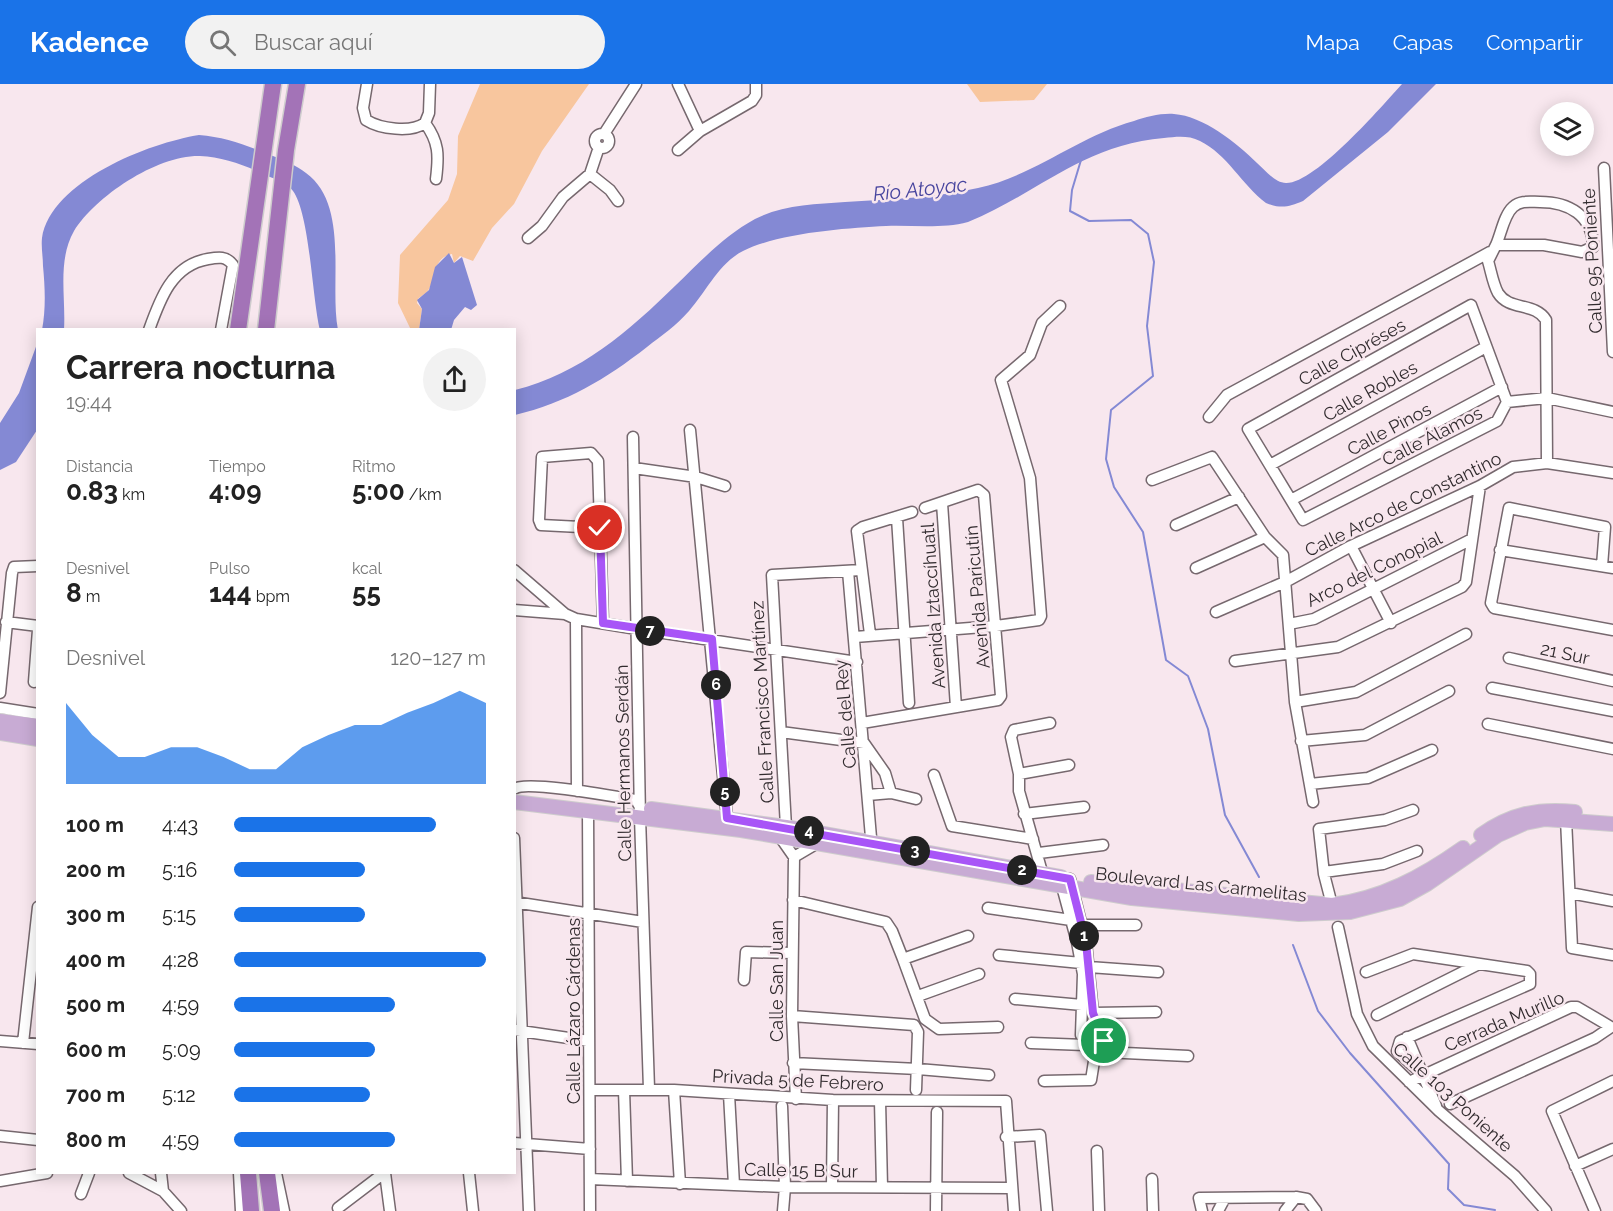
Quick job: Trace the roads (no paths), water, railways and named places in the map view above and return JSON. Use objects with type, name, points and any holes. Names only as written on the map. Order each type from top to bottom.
[{"type":"highway","points":[[238,328],[273,84]]},
{"type":"highway","points":[[266,328],[272,258],[297,84]]},
{"type":"highway","points":[[248,1174],[251,1211]]},
{"type":"highway","points":[[267,1174],[280,1210]]},
{"type":"main road","points":[[0,721],[33,724]]},
{"type":"main road","points":[[0,733],[36,739]]},
{"type":"main road","name":"Boulevard Las Carmelitas","points":[[516,791],[783,832],[1065,882],[1332,905],[1358,901],[1400,887],[1501,822],[1529,812],[1613,824]]},
{"type":"main road","name":"Boulevard Las Carmelitas","points":[[516,802],[588,811],[727,818],[783,832],[816,844],[872,848]]},
{"type":"main road","name":"Boulevard Las Carmelitas","points":[[1065,882],[1132,898],[1299,914],[1350,912],[1382,905],[1407,895],[1498,835],[1544,814],[1613,815]]},
{"type":"street","points":[[367,84],[363,115],[370,123],[406,129],[425,123]]},
{"type":"street","points":[[425,123],[429,113],[430,84]]},
{"type":"street","points":[[528,238],[542,226],[562,197],[590,174],[599,147],[595,139],[598,135],[604,134],[636,84]]},
{"type":"street","points":[[678,84],[700,131]]},
{"type":"street","points":[[678,150],[700,131],[752,101],[759,92]]},
{"type":"street","points":[[425,123],[434,135],[440,154],[436,179]]},
{"type":"street","name":"Calle 95 Poniente","points":[[1604,168],[1613,351]]},
{"type":"street","points":[[590,174],[610,190],[618,201]]},
{"type":"street","points":[[1209,417],[1227,395],[1493,249],[1544,245],[1582,252],[1593,247],[1593,238],[1581,214],[1553,202],[1521,201],[1510,210],[1493,249],[1488,261],[1497,291],[1502,299],[1536,310],[1546,320],[1547,463]]},
{"type":"street","points":[[150,328],[159,301],[181,271],[201,260],[220,257],[228,259],[233,266],[221,328]]},
{"type":"street","name":"Calle Cipréses","points":[[1270,465],[1248,429],[1471,305],[1486,347]]},
{"type":"street","points":[[855,637],[870,634],[996,626],[1039,620],[1041,616],[1030,478],[1001,381],[1030,355],[1042,323],[1060,306]]},
{"type":"street","points":[[1486,347],[1507,402],[1547,398],[1613,411]]},
{"type":"street","name":"Calle Robles","points":[[1270,465],[1486,347]]},
{"type":"street","name":"Calle Pinos","points":[[1292,500],[1502,387]]},
{"type":"street","name":"Calle Álamos","points":[[1292,500],[1303,520],[1495,423],[1507,402]]},
{"type":"street","points":[[690,430],[712,639],[727,818]]},
{"type":"street","name":"Calle Hermanos Serdán","points":[[633,437],[640,812],[649,1089]]},
{"type":"street","points":[[600,528],[541,525],[539,520],[542,457],[591,453],[596,456],[600,528],[603,623]]},
{"type":"street","points":[[1152,480],[1212,457],[1264,537],[1283,555],[1287,581],[1295,702],[1313,802]]},
{"type":"street","name":"Calle Arco de Constantino","points":[[1216,612],[1287,581],[1351,546],[1480,486],[1513,467],[1547,463],[1613,473]]},
{"type":"street","points":[[1270,465],[1292,500]]},
{"type":"street","points":[[634,468],[696,477],[725,486]]},
{"type":"street","points":[[1235,661],[1338,647],[1465,585],[1480,486]]},
{"type":"street","name":"Avenida Paricutín","points":[[942,503],[974,491],[982,491],[1002,696],[998,700],[956,707]]},
{"type":"street","points":[[1176,525],[1239,497]]},
{"type":"street","points":[[925,508],[942,503]]},
{"type":"street","name":"Avenida Iztaccíhuatl","points":[[942,503],[956,707]]},
{"type":"street","points":[[1500,550],[1607,567],[1605,527],[1509,508],[1500,550],[1491,603],[1494,608],[1613,630]]},
{"type":"street","points":[[870,634],[858,531],[863,527],[912,512]]},
{"type":"street","points":[[897,518],[909,704]]},
{"type":"street","points":[[1196,568],[1264,537]]},
{"type":"street","name":"Arco del Conopial","points":[[1289,624],[1314,619],[1472,539]]},
{"type":"street","points":[[1351,546],[1391,623]]},
{"type":"street","points":[[0,693],[6,622],[14,567],[36,566]]},
{"type":"street","points":[[848,571],[861,570]]},
{"type":"street","name":"Calle Francisco Martínez","points":[[783,832],[781,732],[772,575],[848,571]]},
{"type":"street","name":"Calle del Rey","points":[[848,571],[872,848]]},
{"type":"street","points":[[516,572],[565,614],[576,619],[857,662]]},
{"type":"street","points":[[516,610],[565,614]]},
{"type":"street","points":[[576,619],[577,791]]},
{"type":"street","points":[[6,622],[36,628]]},
{"type":"street","points":[[1295,702],[1356,692],[1466,634]]},
{"type":"street","points":[[33,682],[36,650]]},
{"type":"street","name":"21 Sur","points":[[1509,658],[1613,681]]},
{"type":"street","points":[[1492,688],[1613,711]]},
{"type":"street","points":[[1301,741],[1365,735],[1449,691]]},
{"type":"street","points":[[862,723],[956,707]]},
{"type":"street","points":[[0,708],[36,714]]},
{"type":"street","points":[[1044,879],[1038,853],[1024,814],[1011,737],[1014,730],[1050,723]]},
{"type":"street","points":[[1488,724],[1613,749]]},
{"type":"street","points":[[781,732],[864,742],[885,773],[891,794]]},
{"type":"street","points":[[1310,784],[1368,778],[1432,750]]},
{"type":"street","points":[[1019,774],[1069,765]]},
{"type":"street","points":[[934,775],[952,826],[1033,839]]},
{"type":"street","name":"Boulevard Las Carmelitas","points":[[516,790],[524,785],[636,800],[640,812]]},
{"type":"street","points":[[868,795],[891,794],[916,799]]},
{"type":"street","points":[[1024,814],[1084,807]]},
{"type":"street","points":[[1332,905],[1317,832],[1322,828],[1385,820],[1413,810]]},
{"type":"street","name":"Calle Lázaro Cárdenas","points":[[588,811],[590,1211]]},
{"type":"street","points":[[1566,819],[1572,948],[1613,955]]},
{"type":"street","points":[[783,832],[794,857],[816,844]]},
{"type":"street","points":[[1038,853],[1103,845]]},
{"type":"street","points":[[1324,872],[1383,864],[1417,851]]},
{"type":"street","name":"Calle San Juan","points":[[794,857],[792,1016],[796,1098]]},
{"type":"street","points":[[516,881],[519,1031],[530,1211]]},
{"type":"street","points":[[1044,1081],[1089,1081],[1093,1078],[1104,1041],[1093,1013],[1077,922],[1065,882]]},
{"type":"street","points":[[1570,893],[1613,901]]},
{"type":"street","points":[[793,900],[886,922],[892,931],[925,1019],[939,1029],[998,1027]]},
{"type":"street","points":[[517,902],[643,922]]},
{"type":"street","points":[[988,908],[1077,922],[1136,925]]},
{"type":"street","points":[[23,1043],[36,925]]},
{"type":"street","name":"Calle 103 Poniente","points":[[1338,927],[1357,1014],[1363,1029],[1385,1060],[1438,1111],[1515,1176],[1546,1211]]},
{"type":"street","points":[[903,959],[968,936]]},
{"type":"street","points":[[744,980],[746,952],[792,953]]},
{"type":"street","points":[[1366,972],[1413,954],[1527,971],[1530,974],[1530,984],[1407,1037],[1398,1043],[1397,1052],[1423,1075],[1438,1111]]},
{"type":"street","points":[[999,955],[1158,972]]},
{"type":"street","points":[[1377,1015],[1479,964]]},
{"type":"street","points":[[1085,965],[1080,1029],[1085,1045]]},
{"type":"street","points":[[918,996],[980,974]]},
{"type":"street","points":[[1015,999],[1082,1005]]},
{"type":"street","name":"Cerrada Murillo","points":[[1409,1083],[1571,1007],[1611,1027],[1595,1038],[1450,1104]]},
{"type":"street","points":[[1093,1013],[1156,1011]]},
{"type":"street","points":[[792,1016],[914,1025],[918,1032],[916,1090]]},
{"type":"street","points":[[519,1031],[589,1041]]},
{"type":"street","points":[[0,1041],[36,1044]]},
{"type":"street","points":[[1031,1043],[1085,1045],[1100,1053],[1188,1056]]},
{"type":"street","points":[[793,1063],[989,1075]]},
{"type":"street","points":[[1595,1211],[1552,1111],[1613,1081]]},
{"type":"street","name":"Privada 5 de Febrero","points":[[590,1090],[674,1090],[832,1100],[1006,1101],[1006,1137]]},
{"type":"street","points":[[624,1090],[627,1181]]},
{"type":"street","points":[[674,1090],[680,1184]]},
{"type":"street","points":[[729,1094],[734,1185]]},
{"type":"street","points":[[832,1100],[832,1186]]},
{"type":"street","points":[[880,1101],[882,1187]]},
{"type":"street","points":[[782,1106],[785,1187],[783,1211]]},
{"type":"street","points":[[936,1211],[937,1112]]},
{"type":"street","points":[[1014,1211],[1006,1137],[1040,1135],[1047,1211]]},
{"type":"street","points":[[0,1136],[36,1140]]},
{"type":"street","points":[[516,1143],[590,1149]]},
{"type":"street","points":[[1575,1166],[1613,1149]]},
{"type":"street","points":[[1097,1151],[1099,1211]]},
{"type":"street","points":[[0,1180],[40,1174]]},
{"type":"street","points":[[81,1194],[89,1174]]},
{"type":"street","points":[[131,1174],[163,1191],[181,1211]]},
{"type":"street","points":[[161,1174],[163,1191]]},
{"type":"street","points":[[239,1174],[242,1211]]},
{"type":"street","points":[[276,1174],[280,1210]]},
{"type":"street","points":[[280,1210],[282,1174]]},
{"type":"street","points":[[338,1208],[383,1174]]},
{"type":"street","points":[[384,1174],[390,1211]]},
{"type":"street","points":[[469,1174],[473,1211]]},
{"type":"street","name":"Calle 15 B Sur","points":[[590,1179],[785,1187],[1012,1188]]},
{"type":"street","points":[[1152,1179],[1153,1211]]},
{"type":"street","points":[[1285,1211],[1296,1197]]},
{"type":"street","points":[[1202,1211],[1199,1198],[1296,1197],[1307,1199],[1316,1211]]},
{"type":"street","points":[[1218,1211],[1225,1198]]},
{"type":"water","points":[[1402,84],[1436,84],[1388,132],[1303,201],[1289,206],[1281,207],[1266,203],[1218,154],[1200,141],[1173,137],[1135,142],[1109,150],[1085,160],[968,222],[938,226],[852,228],[794,236],[758,245],[734,256],[679,321],[616,369],[568,397],[516,415],[516,390],[561,373],[602,349],[640,319],[723,241],[765,214],[799,206],[929,196],[978,188],[1018,175],[1114,128],[1143,118],[1164,114],[1185,116],[1208,125],[1240,147],[1274,179],[1286,183],[1298,180],[1314,171],[1364,125]]},
{"type":"water","points":[[199,135],[237,142],[286,161],[306,173],[320,187],[333,225],[338,328],[320,328],[307,237],[299,203],[293,191],[283,183],[246,167],[224,159],[200,156],[165,162],[147,170],[112,192],[84,218],[74,231],[66,254],[63,279],[64,328],[42,328],[45,298],[42,238],[49,218],[63,199],[82,182],[130,156],[178,139]]},
{"type":"water","points":[[449,253],[454,263],[462,257],[477,305],[471,310],[465,307],[454,320],[452,328],[419,328],[422,309],[417,300],[429,290],[435,267]]},
{"type":"water","points":[[36,347],[36,432],[16,462],[0,470],[0,423],[19,393]]},
{"type":"waterway","points":[[1081,160],[1072,190],[1070,211],[1089,221],[1131,220],[1148,234],[1154,262],[1147,326],[1153,376],[1111,410],[1106,459],[1114,487],[1143,532],[1166,660],[1188,676],[1208,729],[1225,815],[1259,877]]},
{"type":"waterway","points":[[1293,945],[1318,1011],[1350,1053],[1449,1164],[1448,1189],[1464,1205],[1495,1210]]},
{"type":"water label","name":"Río Atoyac","points":[[920,189]]}]
